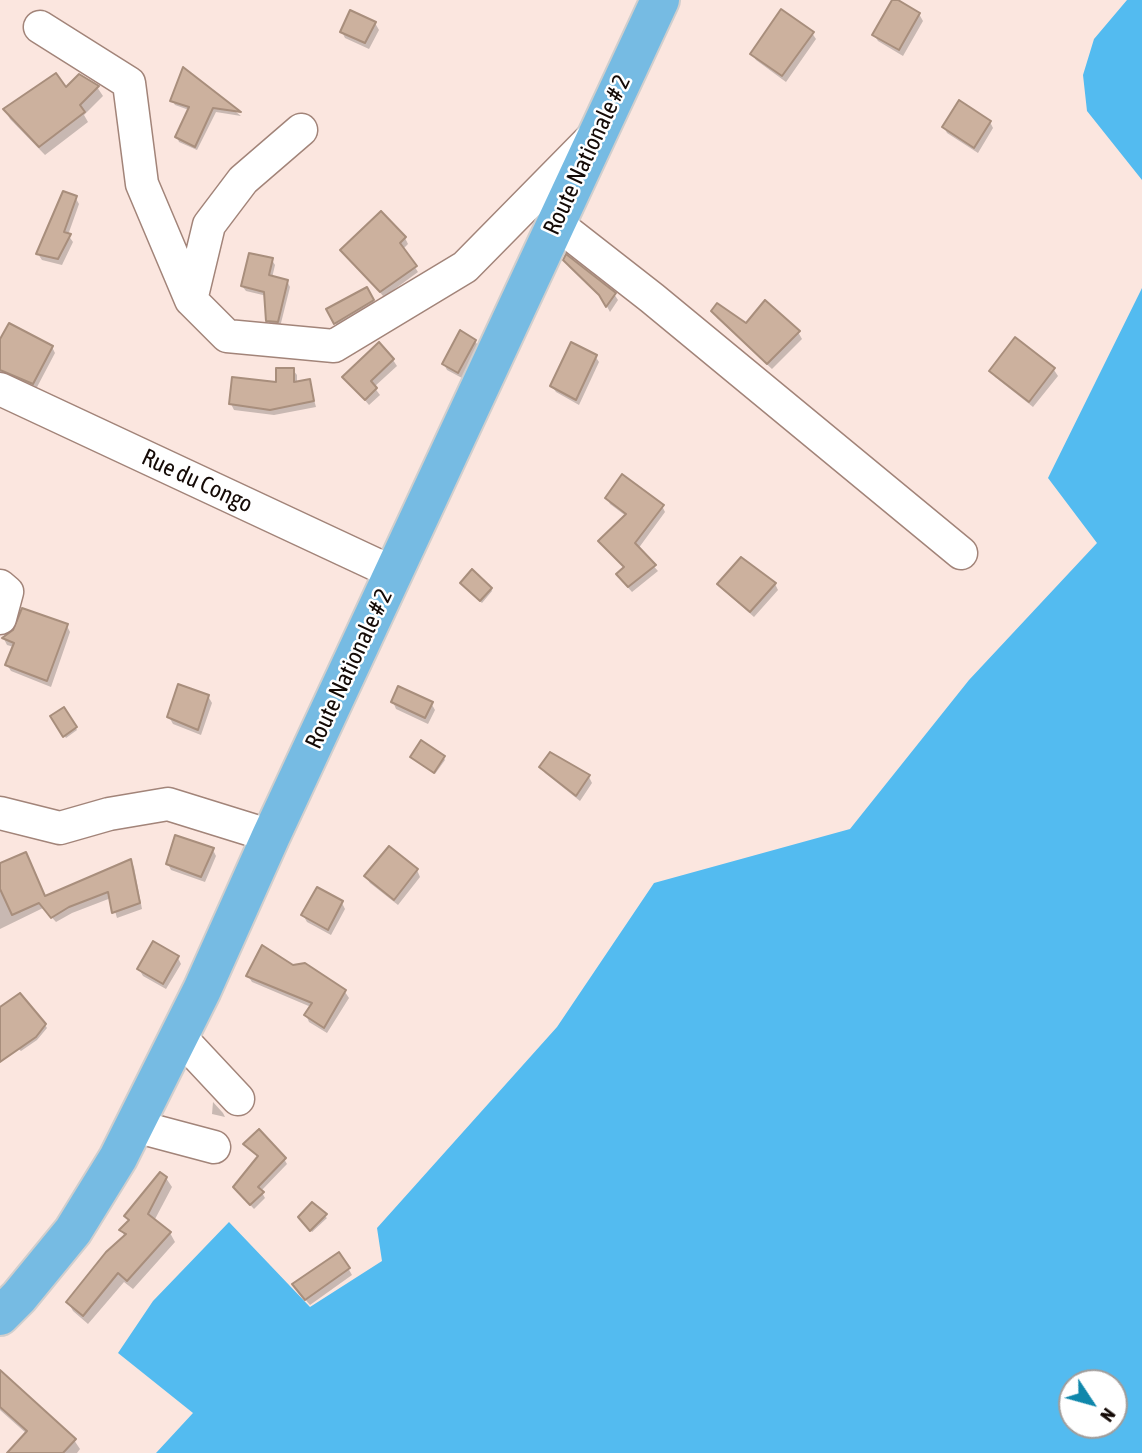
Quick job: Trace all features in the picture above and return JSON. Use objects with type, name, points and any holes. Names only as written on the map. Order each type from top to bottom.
[{"type":"main road","name":"Route Nationale # 2","points":[[0,1316],[73,1231],[135,1126],[660,0]]},
{"type":"street","points":[[40,27],[129,83],[142,184],[191,300],[227,336],[334,346],[465,267],[598,132]]},
{"type":"street","points":[[191,300],[209,225],[243,180],[301,130]]},
{"type":"street","points":[[556,223],[652,298],[961,553]]},
{"type":"street","name":"Rue du Congo","points":[[0,389],[394,573]]},
{"type":"street","points":[[0,586],[8,592],[0,618]]},
{"type":"street","points":[[0,813],[60,828],[109,814],[168,804],[271,836]]},
{"type":"street","points":[[179,1036],[238,1099]]},
{"type":"street","points":[[135,1126],[214,1147]]},
{"type":"water","points":[[1127,0],[1142,0],[1142,180],[1087,111],[1083,75],[1094,39]]},
{"type":"water","points":[[1142,288],[1142,1453],[156,1453],[193,1413],[118,1353],[153,1301],[229,1222],[310,1307],[382,1261],[377,1228],[557,1027],[654,883],[850,829],[969,680],[1097,543],[1048,478]]},
{"type":"building","points":[[892,0],[898,0],[920,13],[899,50],[872,35]]},
{"type":"building","points":[[781,9],[814,32],[782,76],[750,54]]},
{"type":"building","points":[[350,10],[376,22],[365,43],[340,32]]},
{"type":"building","points":[[183,67],[241,112],[213,108],[195,147],[175,137],[189,107],[170,101]]},
{"type":"building","points":[[56,73],[66,87],[79,74],[99,86],[80,105],[85,112],[39,147],[3,109]]},
{"type":"building","points":[[959,100],[991,121],[974,148],[942,127]]},
{"type":"building","points":[[63,191],[77,196],[64,232],[71,234],[58,259],[36,254]]},
{"type":"building","points":[[381,211],[406,237],[400,243],[417,266],[380,292],[340,250]]},
{"type":"building","points":[[249,253],[273,258],[269,275],[288,280],[278,322],[266,321],[264,292],[241,286]]},
{"type":"building","points":[[566,254],[616,293],[606,307],[599,295],[563,260]]},
{"type":"building","points":[[367,287],[374,300],[334,324],[326,309]]},
{"type":"building","points":[[765,300],[800,331],[767,364],[711,311],[717,303],[746,323]]},
{"type":"building","points":[[9,323],[53,346],[33,384],[0,370],[0,339]]},
{"type":"building","points":[[460,330],[476,340],[458,373],[442,364]]},
{"type":"building","points":[[1015,337],[1055,368],[1029,402],[989,371]]},
{"type":"building","points":[[379,342],[394,359],[371,381],[377,388],[365,400],[342,377]]},
{"type":"building","points":[[571,342],[597,355],[576,400],[550,386]]},
{"type":"building","points":[[276,368],[294,368],[294,382],[310,379],[314,401],[270,410],[229,404],[232,377],[276,382]]},
{"type":"building","points":[[622,474],[664,505],[635,543],[656,565],[628,587],[616,574],[624,567],[598,541],[626,514],[605,498]]},
{"type":"building","points":[[741,557],[776,583],[750,612],[717,584]]},
{"type":"building","points":[[472,569],[492,588],[480,601],[460,583]]},
{"type":"building","points":[[22,608],[68,624],[47,681],[5,665],[14,643],[2,638],[13,630]]},
{"type":"building","points":[[178,684],[209,695],[198,730],[167,717]]},
{"type":"building","points":[[398,686],[433,702],[425,718],[391,702]]},
{"type":"building","points":[[64,707],[77,727],[63,737],[50,716]]},
{"type":"building","points":[[421,740],[445,756],[434,773],[410,757]]},
{"type":"building","points":[[550,752],[590,775],[576,796],[539,767]]},
{"type":"building","points":[[175,835],[214,848],[201,877],[166,864]]},
{"type":"building","points":[[389,846],[418,869],[394,900],[364,876]]},
{"type":"building","points":[[26,852],[45,896],[131,859],[140,903],[112,913],[108,892],[69,907],[51,918],[39,903],[12,915],[0,889],[0,863]]},
{"type":"building","points":[[317,887],[343,901],[328,930],[301,915]]},
{"type":"building","points":[[153,941],[179,956],[163,984],[137,969]]},
{"type":"building","points":[[262,945],[293,965],[305,963],[346,990],[324,1028],[304,1015],[312,1003],[246,976]]},
{"type":"building","points":[[20,993],[46,1024],[36,1037],[0,1062],[0,1007]]},
{"type":"building","points":[[259,1129],[286,1158],[258,1187],[264,1192],[250,1205],[233,1187],[258,1156],[243,1144]]},
{"type":"building","points":[[160,1172],[167,1177],[148,1214],[171,1232],[127,1281],[118,1273],[83,1316],[66,1302],[106,1252],[126,1234],[119,1230],[129,1220],[124,1216]]},
{"type":"building","points":[[312,1202],[327,1214],[310,1231],[298,1217]]},
{"type":"building","points":[[339,1252],[350,1268],[305,1300],[292,1284]]},
{"type":"building","points":[[0,1370],[76,1439],[63,1453],[7,1453],[27,1431],[0,1407]]}]
